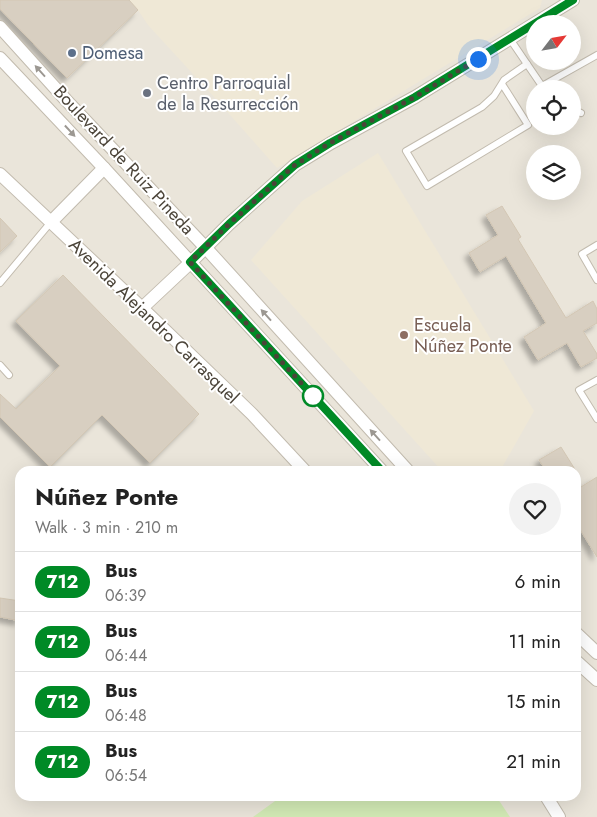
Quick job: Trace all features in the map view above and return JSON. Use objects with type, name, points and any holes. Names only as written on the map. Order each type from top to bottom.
[{"type":"street","points":[[142,308],[229,224],[295,165],[330,143],[415,97],[573,0]]},
{"type":"street","name":"Boulevard de Ruiz Pineda","points":[[0,28],[205,247],[403,466]]},
{"type":"street","name":"Boulevard de Ruiz Pineda","points":[[0,58],[104,168],[377,466]]},
{"type":"street","points":[[51,222],[104,168]]},
{"type":"street","name":"Avenida Alejandro Carrasquel","points":[[0,174],[252,414],[300,466]]},
{"type":"street","points":[[581,638],[597,653]]},
{"type":"street","points":[[581,666],[597,680]]},
{"type":"street","points":[[549,801],[559,817]]},
{"type":"lane","points":[[510,39],[526,63]]},
{"type":"lane","points":[[556,80],[597,55]]},
{"type":"lane","points":[[502,84],[528,125],[427,186],[406,151],[482,107],[494,96],[504,80],[526,65]]},
{"type":"lane","points":[[0,283],[51,222]]},
{"type":"lane","points":[[597,245],[582,254],[597,280]]},
{"type":"lane","points":[[0,365],[9,374]]},
{"type":"lane","points":[[597,380],[580,390],[597,419]]},
{"type":"shaded area","points":[[0,0],[597,0],[597,817],[0,817]]},
{"type":"shaded area","points":[[129,0],[542,0],[540,8],[277,168],[148,25]]},
{"type":"shaded area","name":"Escuela Núñez Ponte","points":[[378,153],[534,411],[503,466],[437,466],[251,260],[302,201]]},
{"type":"green space","points":[[275,801],[499,801],[510,817],[253,817]]},
{"type":"building","points":[[0,0],[129,0],[138,10],[67,78],[0,9]]},
{"type":"building","points":[[502,206],[521,237],[518,239],[566,318],[593,301],[597,309],[597,323],[583,331],[597,354],[597,358],[581,367],[567,343],[538,360],[524,337],[546,323],[506,256],[480,272],[469,253],[498,235],[486,215]]},
{"type":"building","points":[[0,218],[17,236],[0,252]]},
{"type":"building","points":[[63,275],[199,414],[150,463],[102,415],[49,466],[0,417],[0,394],[16,409],[60,366],[16,321]]},
{"type":"building","points":[[561,447],[573,466],[543,466],[539,460]]},
{"type":"building","points":[[597,477],[597,557],[581,531],[581,487]]},
{"type":"building","points":[[0,598],[15,600],[15,620],[0,617]]},
{"type":"bus line","name":"712","points":[[377,466],[190,262],[295,165],[330,143],[415,97],[573,0]]},
{"type":"place","name":"Domesa","points":[[72,53]]},
{"type":"place","name":"Centro Parroquial de la Resurrección","points":[[147,93]]},
{"type":"place","name":"Escuela Núñez Ponte","points":[[404,335]]},
{"type":"route","points":[[313,396],[190,262],[295,165],[478,59]]}]
